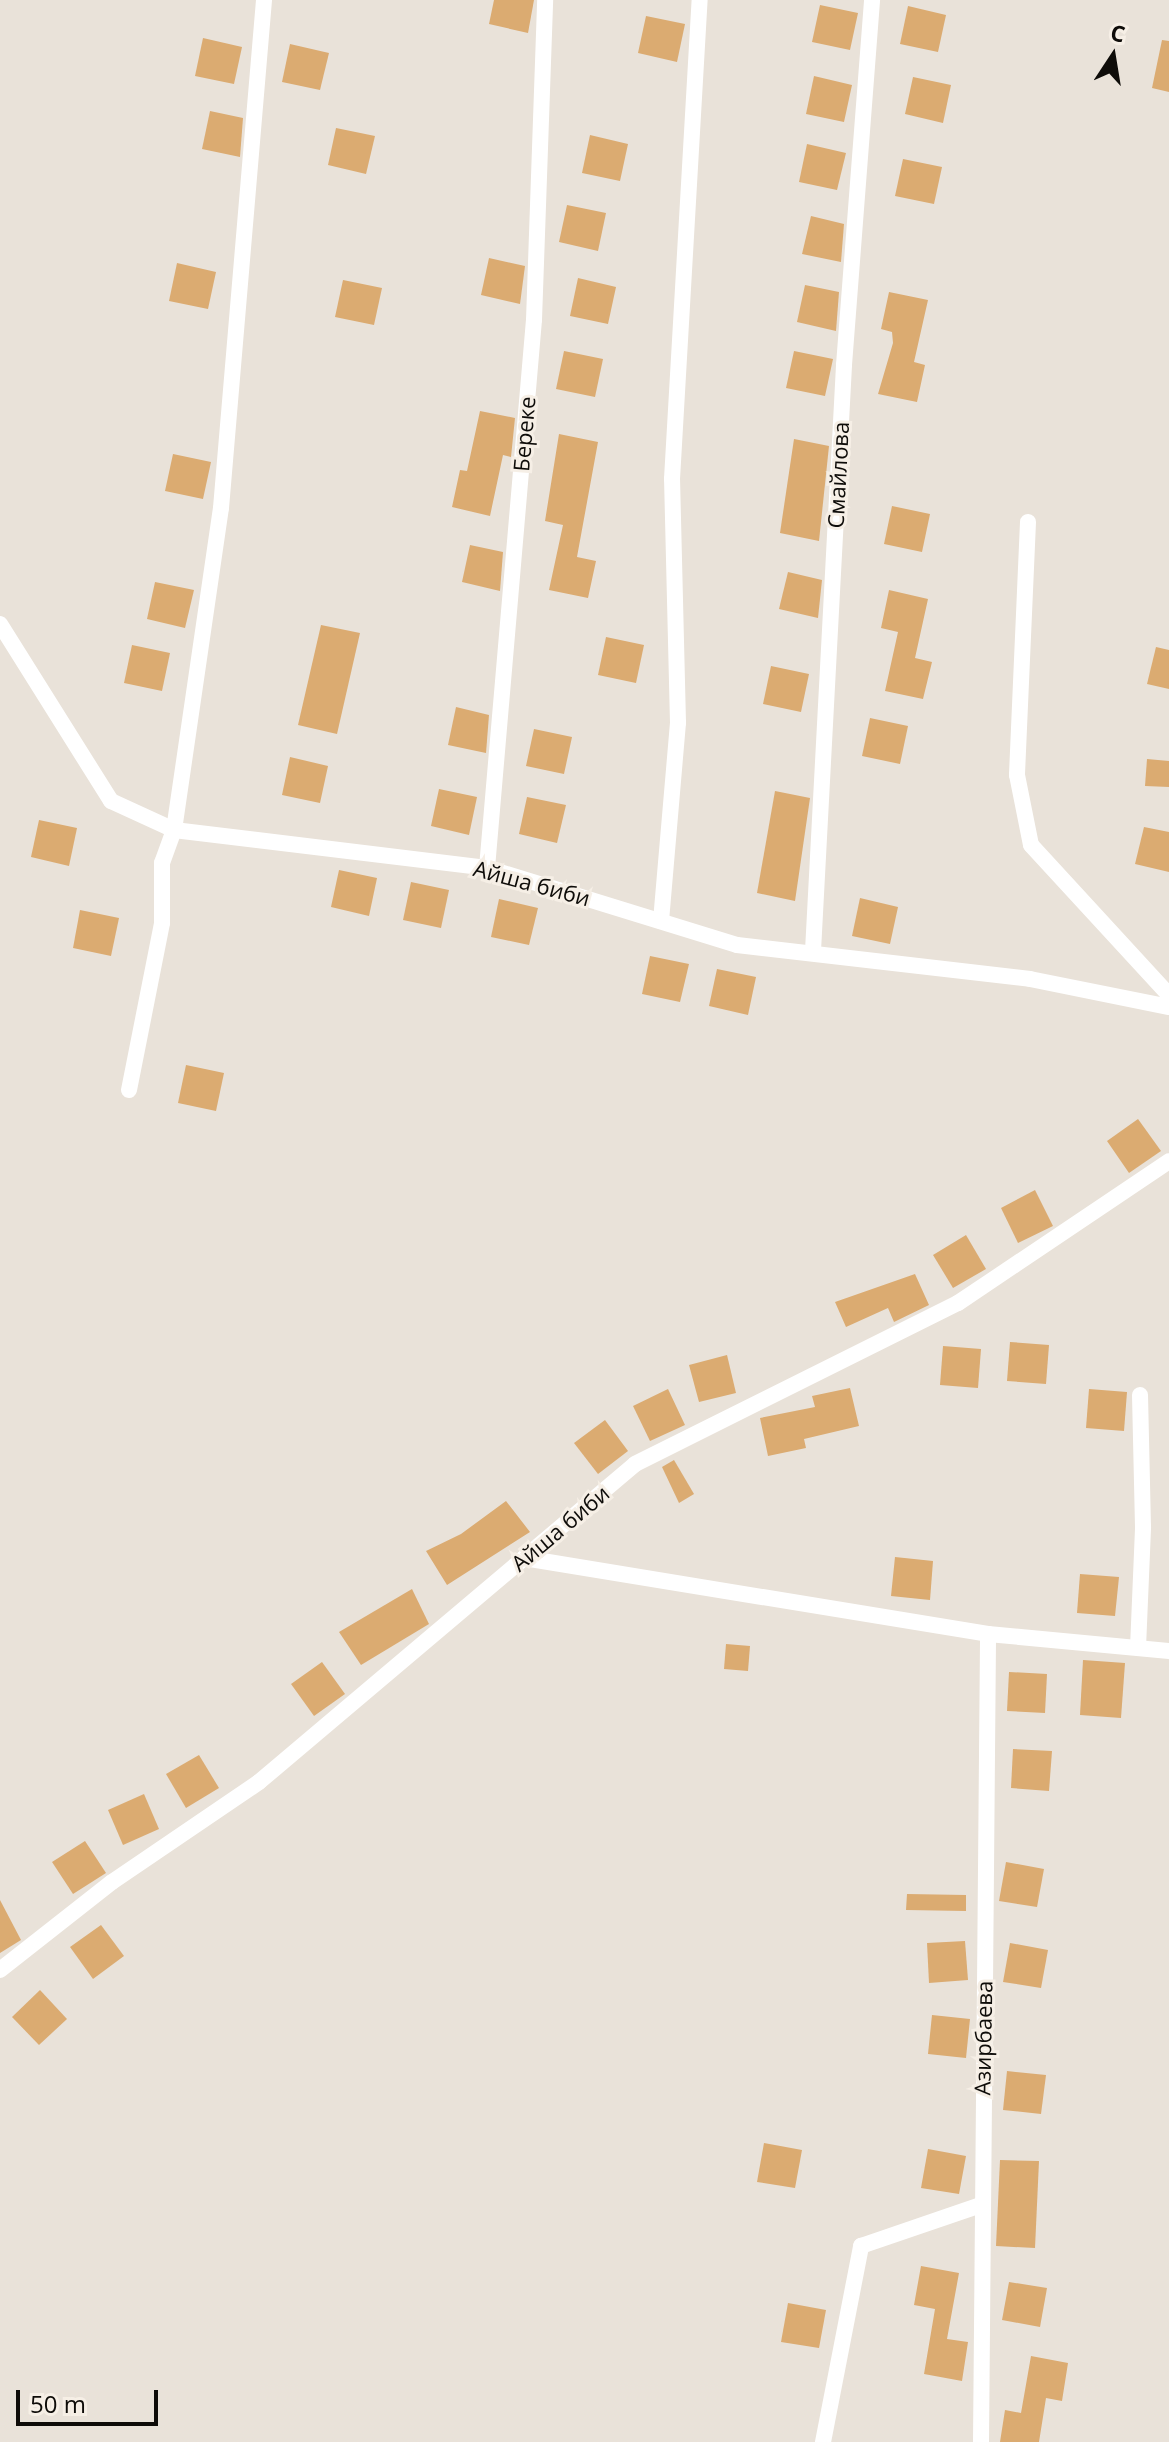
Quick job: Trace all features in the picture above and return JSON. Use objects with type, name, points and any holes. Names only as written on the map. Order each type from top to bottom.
[{"type":"street","points":[[129,1090],[162,923],[162,863],[174,830],[221,508],[264,0]]},
{"type":"street","name":"Береке","points":[[487,868],[534,320],[545,0]]},
{"type":"street","points":[[661,921],[678,723],[671,506],[700,0]]},
{"type":"street","name":"Смайлова","points":[[813,951],[844,365],[872,0]]},
{"type":"street","points":[[1028,522],[1017,775],[1031,845],[1169,995]]},
{"type":"street","name":"Айша биби","points":[[0,624],[111,801],[174,830],[487,868],[737,945],[813,951],[1030,979],[1169,1007]]},
{"type":"street","name":"Айша биби","points":[[0,1970],[112,1882],[259,1782],[635,1464],[958,1303],[1169,1161]]},
{"type":"street","points":[[1138,1648],[1143,1527],[1140,1395]]},
{"type":"street","points":[[524,1558],[988,1634],[1169,1651]]},
{"type":"street","name":"Азирбаева","points":[[981,2442],[988,1634]]},
{"type":"street","points":[[823,2442],[861,2246],[981,2205]]},
{"type":"building","points":[[494,0],[534,0],[528,33],[489,24]]},
{"type":"building","points":[[820,5],[858,13],[850,50],[812,42]]},
{"type":"building","points":[[908,6],[946,15],[938,52],[900,44]]},
{"type":"building","points":[[646,16],[685,24],[677,62],[638,53]]},
{"type":"building","points":[[203,38],[242,47],[234,84],[195,76]]},
{"type":"building","points":[[1162,40],[1169,41],[1169,92],[1152,88]]},
{"type":"building","points":[[290,44],[329,53],[320,90],[282,82]]},
{"type":"building","points":[[814,76],[852,85],[844,122],[806,114]]},
{"type":"building","points":[[913,77],[951,85],[943,123],[905,114]]},
{"type":"building","points":[[210,111],[243,118],[240,157],[202,149]]},
{"type":"building","points":[[336,128],[375,136],[366,174],[328,165]]},
{"type":"building","points":[[590,135],[628,144],[620,181],[582,173]]},
{"type":"building","points":[[807,144],[846,153],[837,190],[799,182]]},
{"type":"building","points":[[903,159],[942,167],[934,204],[895,196]]},
{"type":"building","points":[[567,205],[606,213],[598,251],[559,242]]},
{"type":"building","points":[[811,216],[844,224],[841,262],[802,254]]},
{"type":"building","points":[[489,258],[525,266],[520,304],[481,295]]},
{"type":"building","points":[[177,263],[216,272],[208,309],[169,301]]},
{"type":"building","points":[[578,278],[616,287],[608,324],[570,316]]},
{"type":"building","points":[[343,280],[382,288],[374,325],[335,317]]},
{"type":"building","points":[[805,285],[839,292],[836,331],[797,322]]},
{"type":"building","points":[[889,292],[928,300],[914,362],[925,365],[917,402],[878,394],[893,343],[892,332],[881,329]]},
{"type":"building","points":[[564,351],[603,359],[595,397],[556,389]]},
{"type":"building","points":[[794,351],[833,359],[825,396],[786,388]]},
{"type":"building","points":[[480,411],[515,418],[511,457],[503,455],[490,516],[452,507],[460,470],[467,471]]},
{"type":"building","points":[[559,434],[598,442],[577,557],[596,561],[588,598],[549,590],[563,525],[545,521]]},
{"type":"building","points":[[794,439],[829,446],[819,541],[780,533]]},
{"type":"building","points":[[173,454],[211,462],[203,499],[165,491]]},
{"type":"building","points":[[892,506],[930,514],[922,552],[884,544]]},
{"type":"building","points":[[470,545],[503,552],[500,591],[462,582]]},
{"type":"building","points":[[788,572],[822,580],[818,618],[779,609]]},
{"type":"building","points":[[155,582],[194,590],[185,628],[147,619]]},
{"type":"building","points":[[889,590],[928,599],[915,658],[932,662],[923,699],[885,691],[898,632],[881,628]]},
{"type":"building","points":[[321,625],[360,633],[337,734],[298,725]]},
{"type":"building","points":[[606,637],[644,645],[636,683],[598,675]]},
{"type":"building","points":[[132,645],[170,653],[162,691],[124,683]]},
{"type":"building","points":[[1156,647],[1169,650],[1169,689],[1147,684]]},
{"type":"building","points":[[771,666],[809,674],[801,712],[763,704]]},
{"type":"building","points":[[456,707],[489,715],[486,753],[448,745]]},
{"type":"building","points":[[870,718],[908,726],[900,764],[862,756]]},
{"type":"building","points":[[534,729],[572,737],[564,774],[526,766]]},
{"type":"building","points":[[290,757],[328,766],[320,803],[282,795]]},
{"type":"building","points":[[1147,759],[1169,761],[1169,787],[1145,786]]},
{"type":"building","points":[[439,789],[477,797],[469,835],[431,826]]},
{"type":"building","points":[[775,791],[810,798],[795,901],[757,893]]},
{"type":"building","points":[[527,797],[566,805],[557,843],[519,834]]},
{"type":"building","points":[[39,820],[77,828],[69,866],[31,857]]},
{"type":"building","points":[[1144,827],[1169,832],[1169,872],[1135,864]]},
{"type":"building","points":[[339,870],[377,878],[369,916],[331,907]]},
{"type":"building","points":[[411,882],[449,890],[441,928],[403,920]]},
{"type":"building","points":[[860,898],[898,907],[890,944],[852,936]]},
{"type":"building","points":[[499,899],[538,908],[529,945],[491,937]]},
{"type":"building","points":[[80,910],[119,918],[111,956],[73,948]]},
{"type":"building","points":[[650,956],[689,964],[680,1002],[642,994]]},
{"type":"building","points":[[717,969],[756,977],[748,1015],[709,1006]]},
{"type":"building","points":[[186,1065],[224,1073],[216,1111],[178,1103]]},
{"type":"building","points":[[1138,1119],[1161,1151],[1129,1173],[1107,1141]]},
{"type":"building","points":[[1035,1190],[1053,1226],[1018,1243],[1001,1208]]},
{"type":"building","points":[[966,1235],[986,1269],[953,1288],[933,1255]]},
{"type":"building","points":[[915,1274],[929,1305],[894,1322],[888,1308],[846,1327],[835,1302]]},
{"type":"building","points":[[1010,1342],[1049,1345],[1046,1384],[1007,1381]]},
{"type":"building","points":[[943,1346],[981,1349],[978,1388],[940,1385]]},
{"type":"building","points":[[727,1355],[736,1393],[699,1402],[689,1365]]},
{"type":"building","points":[[850,1388],[859,1426],[804,1439],[806,1448],[768,1456],[760,1418],[815,1407],[812,1396]]},
{"type":"building","points":[[668,1389],[685,1425],[650,1441],[633,1406]]},
{"type":"building","points":[[1089,1389],[1127,1392],[1124,1431],[1086,1428]]},
{"type":"building","points":[[605,1420],[628,1451],[598,1474],[574,1443]]},
{"type":"building","points":[[674,1460],[694,1494],[679,1503],[662,1467]]},
{"type":"building","points":[[506,1501],[530,1532],[447,1585],[426,1551],[461,1534]]},
{"type":"building","points":[[895,1557],[933,1561],[930,1600],[891,1596]]},
{"type":"building","points":[[1080,1574],[1119,1577],[1115,1616],[1077,1613]]},
{"type":"building","points":[[412,1589],[429,1624],[361,1665],[339,1632]]},
{"type":"building","points":[[726,1644],[750,1646],[748,1671],[724,1669]]},
{"type":"building","points":[[1083,1660],[1125,1663],[1121,1718],[1080,1715]]},
{"type":"building","points":[[322,1662],[345,1694],[314,1716],[291,1684]]},
{"type":"building","points":[[1009,1672],[1047,1674],[1045,1713],[1007,1711]]},
{"type":"building","points":[[1013,1749],[1052,1751],[1049,1791],[1011,1788]]},
{"type":"building","points":[[199,1755],[219,1788],[186,1808],[166,1774]]},
{"type":"building","points":[[144,1794],[159,1829],[123,1845],[108,1810]]},
{"type":"building","points":[[85,1841],[106,1873],[73,1894],[52,1862]]},
{"type":"building","points":[[1006,1862],[1044,1869],[1037,1907],[999,1901]]},
{"type":"building","points":[[907,1894],[966,1895],[966,1911],[906,1910]]},
{"type":"building","points":[[0,1900],[21,1940],[0,1953]]},
{"type":"building","points":[[101,1925],[124,1956],[93,1979],[70,1947]]},
{"type":"building","points":[[965,1941],[968,1980],[929,1983],[927,1943]]},
{"type":"building","points":[[1010,1943],[1048,1950],[1041,1988],[1003,1982]]},
{"type":"building","points":[[40,1990],[67,2019],[39,2045],[12,2017]]},
{"type":"building","points":[[932,2015],[970,2019],[966,2058],[928,2054]]},
{"type":"building","points":[[1007,2071],[1046,2075],[1041,2114],[1003,2110]]},
{"type":"building","points":[[764,2143],[802,2150],[795,2188],[757,2182]]},
{"type":"building","points":[[928,2149],[966,2156],[959,2194],[921,2188]]},
{"type":"building","points":[[1000,2160],[1039,2161],[1035,2248],[996,2246]]},
{"type":"building","points":[[921,2266],[959,2273],[947,2339],[968,2342],[962,2381],[924,2374],[935,2309],[914,2305]]},
{"type":"building","points":[[1009,2282],[1047,2288],[1040,2327],[1002,2320]]},
{"type":"building","points":[[788,2303],[826,2310],[819,2348],[781,2342]]},
{"type":"building","points":[[1031,2356],[1068,2363],[1062,2401],[1046,2398],[1039,2442],[1000,2442],[1005,2410],[1021,2413]]}]
